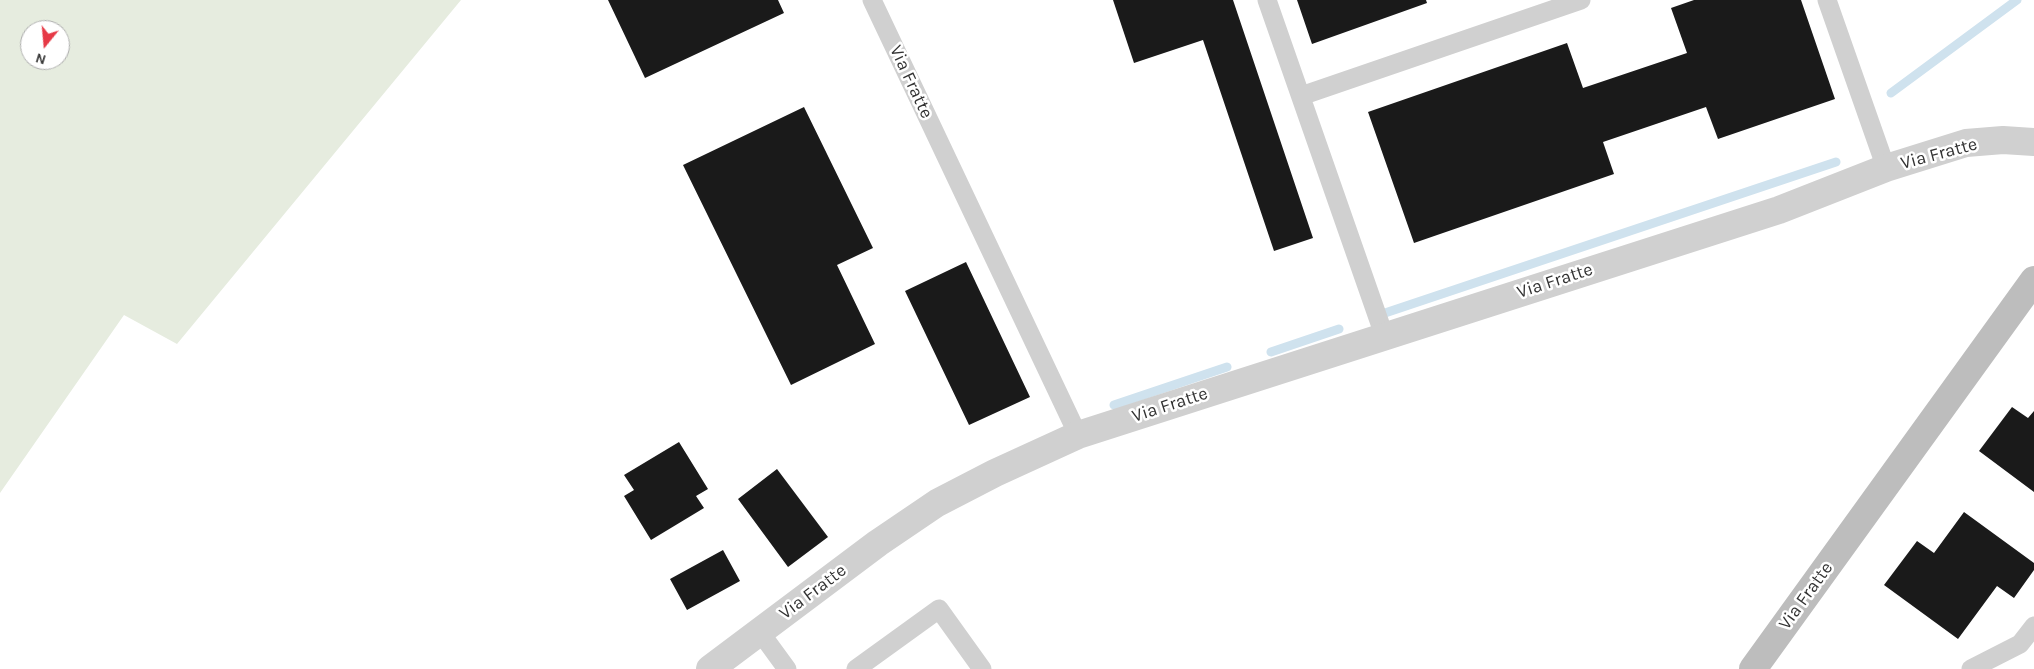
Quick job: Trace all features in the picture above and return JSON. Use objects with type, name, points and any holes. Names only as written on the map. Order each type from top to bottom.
[{"type":"main road","name":"Via Fratte","points":[[1753,669],[2034,280]]},
{"type":"street","name":"Via Fratte","points":[[710,669],[878,543],[937,503],[995,473],[1078,435],[1779,210],[1886,168],[1966,143],[2003,140],[2034,142]]},
{"type":"lane","name":"Via Fratte","points":[[872,0],[1078,435]]},
{"type":"lane","points":[[1267,0],[1384,336]]},
{"type":"lane","points":[[1301,96],[1581,0]]},
{"type":"lane","points":[[1827,0],[1886,168]]},
{"type":"lane","points":[[856,669],[939,609],[982,669]]},
{"type":"lane","points":[[1971,669],[2020,644],[2034,626]]},
{"type":"lane","points":[[760,632],[787,669]]},
{"type":"shaded area","points":[[0,0],[461,0],[177,344],[124,315],[0,493]]},
{"type":"building","points":[[608,0],[778,0],[784,13],[645,78]]},
{"type":"building","points":[[1113,0],[1233,0],[1313,238],[1274,251],[1203,40],[1134,63]]},
{"type":"building","points":[[1297,0],[1426,0],[1427,3],[1312,44]]},
{"type":"building","points":[[1694,0],[1801,0],[1835,99],[1718,139],[1706,107],[1603,142],[1614,174],[1414,243],[1368,112],[1567,43],[1583,88],[1687,53],[1671,8]]},
{"type":"building","points":[[804,107],[873,248],[837,265],[875,344],[791,385],[683,165]]},
{"type":"building","points":[[966,262],[1030,397],[969,425],[905,291]]},
{"type":"building","points":[[2012,407],[2028,418],[2034,411],[2034,492],[1979,451]]},
{"type":"building","points":[[679,442],[708,489],[696,496],[704,508],[651,540],[624,496],[634,490],[624,475]]},
{"type":"building","points":[[777,469],[828,537],[788,567],[738,499]]},
{"type":"building","points":[[1964,512],[2034,563],[2034,570],[2014,598],[1997,586],[1958,639],[1884,585],[1917,541],[1934,553]]},
{"type":"building","points":[[723,550],[740,581],[687,610],[670,579]]},
{"type":"waterway","points":[[1891,93],[2017,0]]},
{"type":"waterway","points":[[1385,313],[1836,162]]},
{"type":"waterway","points":[[1271,352],[1339,329]]},
{"type":"waterway","points":[[1114,405],[1227,367]]}]
